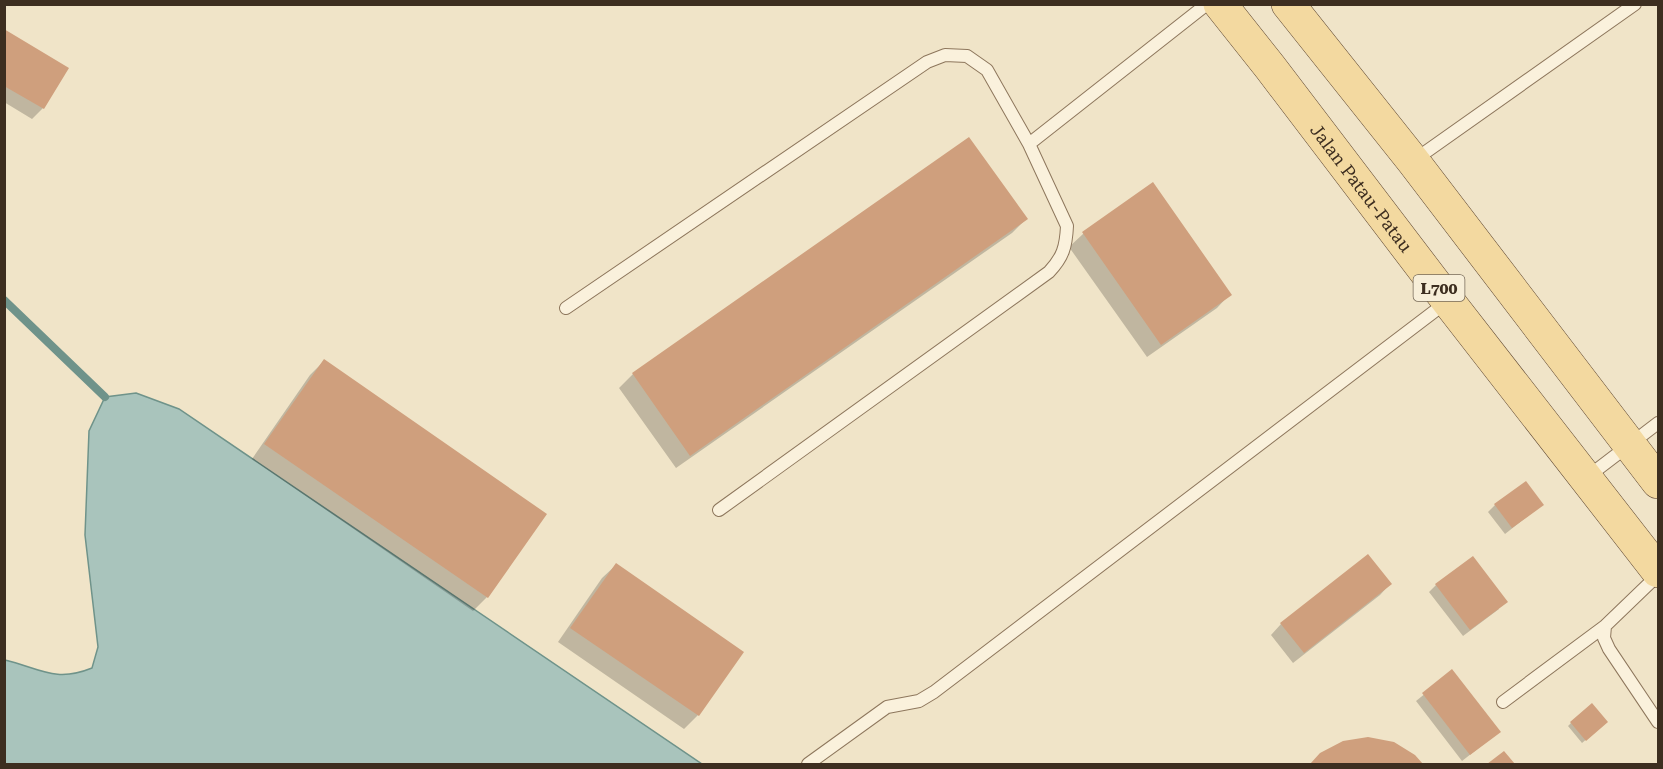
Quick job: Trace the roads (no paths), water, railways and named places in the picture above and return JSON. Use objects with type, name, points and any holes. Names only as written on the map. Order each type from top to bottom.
[{"type":"main road","name":"Jalan Patau-Patau","points":[[1220,4],[1659,573]]},
{"type":"main road","points":[[1288,4],[1413,161],[1629,446],[1659,482]]},
{"type":"lane","points":[[1029,144],[1207,4]]},
{"type":"lane","points":[[1413,161],[1635,4]]},
{"type":"lane","points":[[566,308],[927,62],[945,55],[967,56],[987,70],[1029,144],[1067,226],[1061,259],[1049,272],[719,510]]},
{"type":"lane","points":[[808,765],[887,707],[919,701],[934,692],[1448,301]]},
{"type":"lane","points":[[1585,478],[1659,423]]},
{"type":"lane","points":[[1503,702],[1605,626],[1659,573]]},
{"type":"lane","points":[[1605,626],[1604,638],[1609,649],[1659,722]]},
{"type":"water","points":[[136,393],[179,409],[702,764],[5,764],[5,660],[57,674],[68,674],[92,668],[98,647],[85,535],[89,431],[105,397]]},
{"type":"waterway","points":[[4,300],[105,397]]}]
